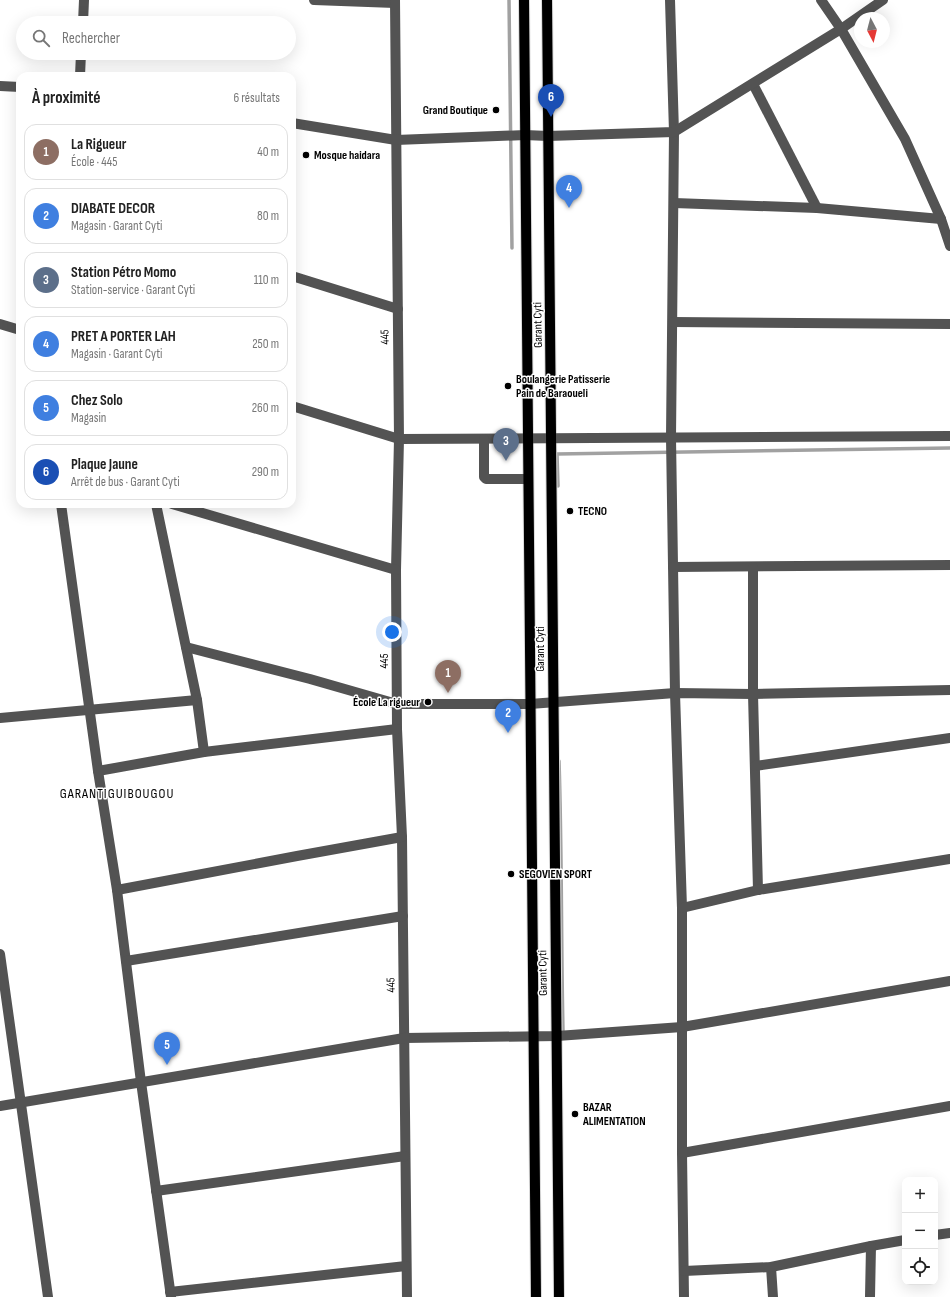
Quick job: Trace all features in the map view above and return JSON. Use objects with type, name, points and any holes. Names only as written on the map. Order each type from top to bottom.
[{"type":"main road","name":"Garant Cyti","points":[[524,0],[536,1297]]},
{"type":"main road","name":"Garant Cyti","points":[[547,0],[559,1297]]},
{"type":"street","points":[[83,16],[84,0]]},
{"type":"street","points":[[314,0],[395,1]]},
{"type":"street","points":[[670,0],[674,132],[671,438],[675,693],[682,908],[682,1153],[684,1297]]},
{"type":"street","points":[[820,0],[841,29],[905,139],[941,219],[950,246]]},
{"type":"street","points":[[296,124],[396,140],[525,135],[548,136],[674,132],[841,29],[883,0]]},
{"type":"street","name":"445","points":[[395,1],[399,439],[396,570],[397,729],[402,838],[407,1297]]},
{"type":"street","points":[[80,72],[81,60]]},
{"type":"street","points":[[753,84],[817,208]]},
{"type":"street","points":[[0,86],[16,87]]},
{"type":"street","points":[[674,203],[817,208],[941,219]]},
{"type":"street","points":[[296,277],[398,309]]},
{"type":"street","points":[[673,322],[950,324]]},
{"type":"street","points":[[0,324],[16,329]]},
{"type":"street","points":[[296,407],[399,439],[950,436]]},
{"type":"street","points":[[484,439],[484,477],[486,479],[528,479]]},
{"type":"street","points":[[62,508],[89,710],[117,890],[170,1294],[406,1266]]},
{"type":"street","points":[[157,508],[197,700],[204,752]]},
{"type":"street","points":[[194,508],[396,570]]},
{"type":"street","points":[[673,568],[950,565]]},
{"type":"street","points":[[753,567],[754,766],[758,890]]},
{"type":"street","points":[[186,647],[310,679],[397,704],[530,704],[675,693],[753,694],[950,690]]},
{"type":"street","points":[[0,718],[197,700]]},
{"type":"street","points":[[98,771],[204,752],[397,729]]},
{"type":"street","points":[[754,766],[950,738]]},
{"type":"street","points":[[117,890],[402,838]]},
{"type":"street","points":[[682,908],[758,890],[950,859]]},
{"type":"street","points":[[126,961],[403,916]]},
{"type":"street","points":[[0,954],[48,1297]]},
{"type":"street","points":[[0,1106],[404,1038],[557,1036],[682,1027],[950,981]]},
{"type":"street","points":[[682,1153],[950,1106]]},
{"type":"street","points":[[156,1191],[406,1156]]},
{"type":"street","points":[[938,1235],[950,1233]]},
{"type":"street","points":[[684,1271],[771,1267],[902,1241]]},
{"type":"street","points":[[870,1246],[870,1297]]},
{"type":"street","points":[[771,1267],[773,1297]]},
{"type":"waterway","points":[[509,0],[512,248]]},
{"type":"waterway","points":[[558,486],[557,454],[950,448]]},
{"type":"waterway","points":[[559,761],[563,1031]]},
{"type":"place","name":"Grand Boutique","points":[[496,110]]},
{"type":"place","name":"Plaque Jaune","points":[[551,117]]},
{"type":"place","name":"Mosque haidara","points":[[306,155]]},
{"type":"place","name":"PRET A PORTER LAH","points":[[569,208]]},
{"type":"place","name":"Boulangerie Patisserie Pain de Baraoueli","points":[[508,386]]},
{"type":"place","name":"Station Pétro Momo","points":[[506,461]]},
{"type":"place","name":"TECNO","points":[[570,511]]},
{"type":"place","name":"La Rigueur","points":[[448,693]]},
{"type":"place","name":"École La rigueur","points":[[428,702]]},
{"type":"place","name":"DIABATE DECOR","points":[[508,733]]},
{"type":"place","name":"SEGOVIEN SPORT","points":[[511,874]]},
{"type":"place","name":"Chez Solo","points":[[167,1065]]},
{"type":"place","name":"BAZAR ALIMENTATION","points":[[575,1114]]},
{"type":"district","name":"GARANTIGUIBOUGOU","points":[[117,793]]}]
